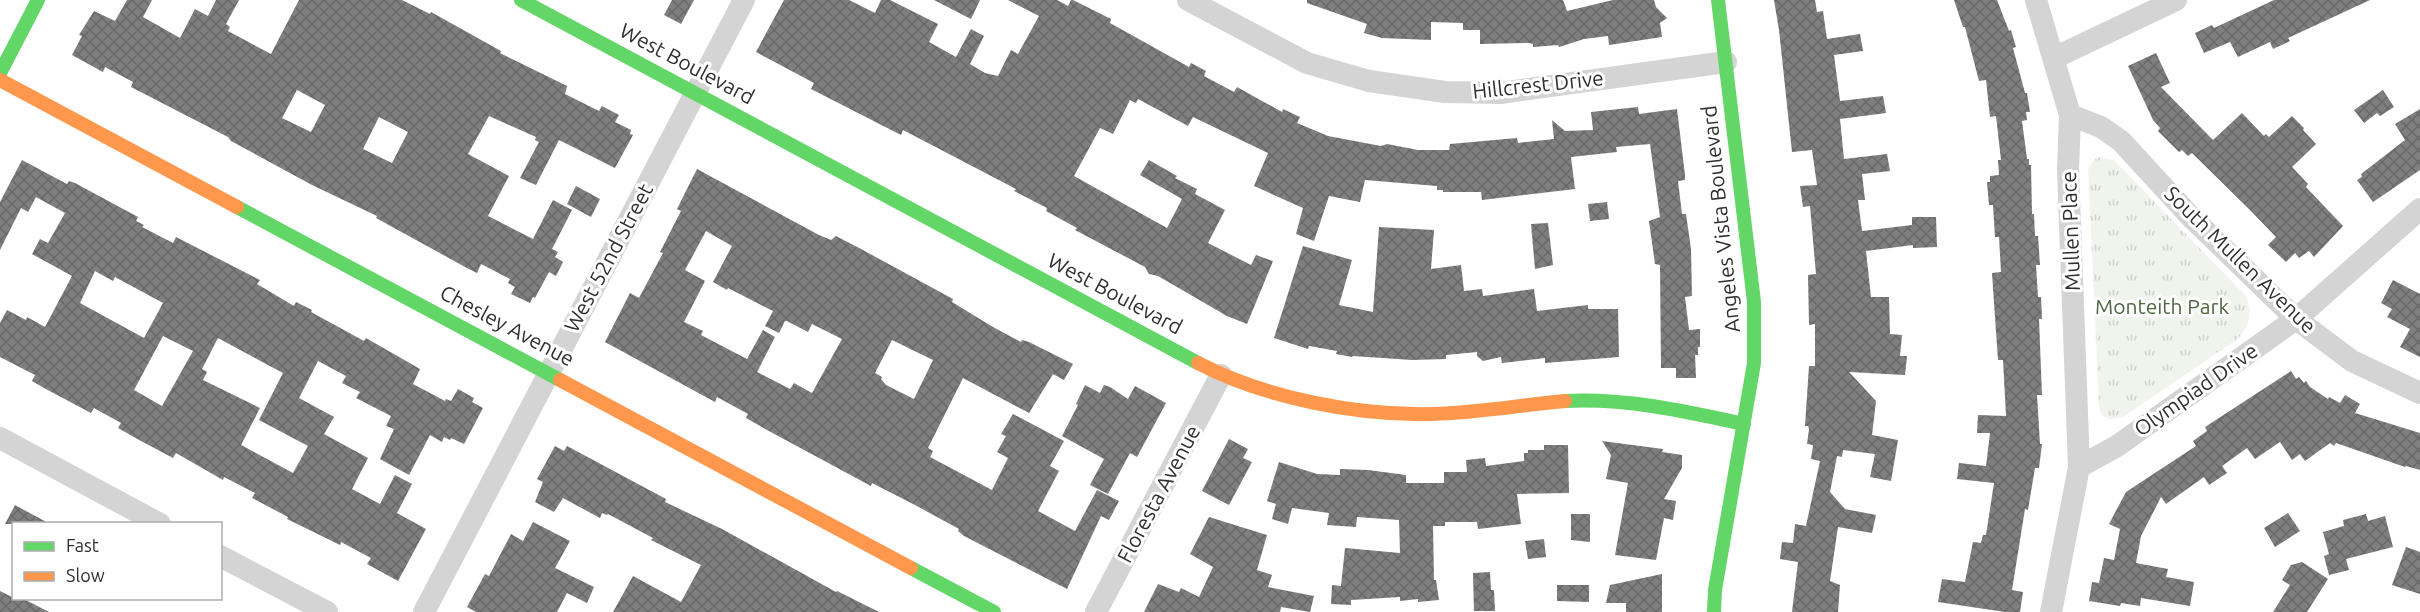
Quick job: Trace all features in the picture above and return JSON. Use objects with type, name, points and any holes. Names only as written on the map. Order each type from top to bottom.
[{"type":"street","points":[[0,73],[38,0]]},
{"type":"street","name":"West Boulevard","points":[[521,0],[1221,375],[1273,393],[1333,407],[1380,412],[1433,414],[1568,400],[1611,400],[1744,424]]},
{"type":"street","name":"West 52nd Street","points":[[424,612],[744,0]]},
{"type":"street","name":"Hillcrest Drive","points":[[1188,0],[1307,63],[1369,81],[1445,92],[1500,93],[1726,62]]},
{"type":"street","name":"Angeles Vista Boulevard","points":[[1714,612],[1715,590],[1754,363],[1754,302],[1718,0]]},
{"type":"street","name":"Mullen Place","points":[[2036,0],[2070,115],[2068,170],[2079,467]]},
{"type":"street","points":[[2054,58],[2176,0]]},
{"type":"street","name":"Chesley Avenue","points":[[0,80],[994,612]]},
{"type":"street","name":"South Mullen Avenue","points":[[2070,115],[2101,127],[2121,141],[2190,216],[2296,319],[2352,361],[2420,393]]},
{"type":"street","name":"Olympiad Drive","points":[[2079,467],[2117,446],[2296,319],[2420,209]]},
{"type":"street","name":"Floresta Avenue","points":[[1096,612],[1221,375]]},
{"type":"street","points":[[0,438],[156,522]]},
{"type":"street","points":[[2051,612],[2079,467]]},
{"type":"street","points":[[222,557],[327,612]]},
{"type":"green space","name":"Monteith Park","points":[[2098,157],[2114,160],[2246,296],[2249,308],[2247,325],[2236,340],[2123,417],[2110,419],[2102,415],[2099,406],[2088,169]]},
{"type":"building","points":[[127,0],[152,0],[143,17],[180,38],[195,9],[208,16],[216,0],[239,0],[226,24],[230,27],[228,31],[271,54],[299,0],[402,0],[430,14],[431,12],[501,51],[500,53],[567,86],[565,94],[599,111],[602,106],[619,115],[615,122],[631,130],[630,134],[633,135],[615,168],[559,140],[536,185],[520,178],[539,142],[535,140],[536,137],[489,116],[468,154],[509,176],[488,216],[533,239],[553,200],[572,210],[552,249],[558,252],[555,257],[563,262],[556,276],[549,272],[530,303],[511,294],[515,287],[508,283],[510,279],[481,264],[477,273],[467,268],[376,218],[377,216],[312,185],[231,141],[228,137],[131,87],[133,82],[105,67],[103,72],[72,55],[82,36],[79,35],[94,11],[115,21]],"holes":[[[297,90],[325,105],[311,132],[282,118]],[[379,117],[408,132],[392,163],[363,149]]]},
{"type":"building","points":[[672,0],[694,0],[681,24],[664,15]]},
{"type":"building","points":[[784,0],[849,0],[875,13],[881,0],[890,0],[938,24],[929,42],[956,57],[971,29],[984,36],[970,64],[985,73],[998,76],[1011,50],[1018,54],[1039,16],[1008,0],[1057,0],[1068,6],[1073,0],[1111,19],[1110,23],[1189,67],[1191,63],[1206,71],[1204,76],[1234,92],[1237,87],[1282,112],[1283,109],[1300,117],[1297,123],[1328,136],[1381,146],[1387,144],[1418,150],[1449,150],[1450,144],[1517,138],[1518,143],[1554,139],[1552,120],[1565,131],[1593,130],[1591,112],[1638,107],[1639,114],[1677,109],[1685,175],[1685,180],[1678,181],[1682,214],[1686,214],[1691,249],[1692,296],[1685,297],[1689,330],[1700,329],[1700,347],[1698,347],[1698,355],[1695,355],[1696,378],[1676,378],[1676,368],[1661,368],[1660,265],[1655,264],[1649,221],[1660,217],[1650,144],[1616,147],[1617,152],[1571,157],[1575,189],[1482,200],[1481,192],[1443,192],[1443,190],[1437,190],[1437,186],[1365,180],[1360,202],[1329,196],[1314,241],[1296,234],[1303,208],[1254,186],[1268,153],[1193,117],[1188,126],[1138,99],[1136,103],[1130,100],[1113,134],[1100,128],[1074,176],[1167,228],[1182,199],[1140,175],[1149,160],[1177,176],[1175,178],[1197,189],[1195,194],[1225,210],[1208,243],[1251,265],[1256,255],[1273,261],[1247,324],[1227,316],[1158,276],[1149,274],[1145,267],[1075,230],[1077,228],[1046,211],[1047,208],[1014,191],[1016,189],[903,130],[901,135],[811,89],[814,83],[756,52]]},
{"type":"building","points":[[934,0],[980,0],[971,19]]},
{"type":"building","points":[[1307,0],[1563,0],[1567,11],[1613,0],[1654,0],[1656,7],[1667,18],[1660,23],[1662,37],[1609,45],[1608,36],[1584,39],[1559,47],[1558,45],[1533,47],[1533,44],[1529,43],[1480,44],[1480,30],[1463,30],[1463,23],[1431,22],[1431,40],[1382,38],[1364,33],[1367,24],[1307,3]]},
{"type":"building","points":[[1774,0],[1815,0],[1817,12],[1823,11],[1827,39],[1860,34],[1863,51],[1834,55],[1840,101],[1883,96],[1886,113],[1840,119],[1844,159],[1887,154],[1890,171],[1862,174],[1865,200],[1858,200],[1862,231],[1912,225],[1912,217],[1936,217],[1937,247],[1913,248],[1913,245],[1866,251],[1871,297],[1889,297],[1890,334],[1902,335],[1900,356],[1907,356],[1905,375],[1849,372],[1876,401],[1872,435],[1898,440],[1891,481],[1870,477],[1875,454],[1843,450],[1842,457],[1837,456],[1830,492],[1845,509],[1876,515],[1872,533],[1838,527],[1830,581],[1840,585],[1838,612],[1792,612],[1798,562],[1780,559],[1782,542],[1793,543],[1795,524],[1806,526],[1820,461],[1811,459],[1813,445],[1807,444],[1809,429],[1805,426],[1809,366],[1815,366],[1815,324],[1809,325],[1808,275],[1816,274],[1810,206],[1803,207],[1800,186],[1817,185],[1812,150],[1792,152]]},
{"type":"building","points":[[1954,0],[1997,0],[2009,31],[2011,30],[2016,47],[2013,48],[2025,93],[2027,93],[2030,112],[2026,112],[2027,120],[2022,121],[2027,159],[2031,165],[2032,214],[2034,214],[2035,236],[2038,236],[2040,265],[2036,265],[2038,297],[2041,297],[2042,319],[2039,319],[2042,395],[2037,395],[2040,444],[2042,444],[2039,468],[2035,468],[2028,510],[2025,509],[2012,590],[2023,592],[2020,612],[2005,612],[1938,602],[1942,579],[1965,582],[1973,542],[1981,543],[1983,535],[1986,535],[1994,483],[1957,479],[1959,463],[1986,466],[1990,433],[1977,433],[1978,415],[2006,416],[2003,360],[1998,360],[1992,273],[2001,272],[1999,237],[1995,237],[1993,205],[1989,205],[1987,182],[1990,182],[1990,176],[1999,175],[1998,160],[2001,160],[1996,116],[1990,117],[1986,80],[1979,81],[1965,27],[1963,27]]},
{"type":"building","points":[[2274,0],[2370,0],[2288,38],[2290,41],[2273,49],[2270,42],[2238,57],[2230,42],[2204,53],[2195,33],[2212,25],[2214,28]]},
{"type":"building","points":[[2156,53],[2170,83],[2161,87],[2213,140],[2242,113],[2264,136],[2266,134],[2269,137],[2292,116],[2304,128],[2303,130],[2316,144],[2292,167],[2308,184],[2306,187],[2343,226],[2314,257],[2309,251],[2299,258],[2295,253],[2286,262],[2268,245],[2276,237],[2249,209],[2192,153],[2188,156],[2182,150],[2179,152],[2158,131],[2160,128],[2153,120],[2128,66]]},
{"type":"building","points":[[2383,90],[2394,107],[2380,116],[2377,113],[2364,123],[2354,110]]},
{"type":"building","points":[[2420,109],[2420,170],[2373,202],[2357,180],[2362,177],[2361,174],[2405,140],[2395,124]]},
{"type":"building","points":[[22,160],[67,184],[69,181],[75,183],[138,217],[136,221],[144,225],[142,227],[173,243],[176,237],[260,280],[257,284],[294,306],[296,302],[364,341],[366,338],[420,369],[413,384],[445,401],[446,399],[451,401],[458,389],[474,398],[472,402],[483,408],[464,444],[444,437],[442,442],[430,435],[409,475],[380,459],[394,429],[386,426],[391,416],[356,398],[360,392],[342,383],[346,376],[318,361],[299,398],[334,417],[324,434],[368,458],[352,489],[380,504],[395,475],[412,484],[397,513],[426,529],[398,581],[367,564],[371,558],[341,542],[340,545],[287,519],[288,517],[252,498],[255,493],[224,477],[223,480],[176,453],[173,458],[141,441],[118,428],[121,423],[94,408],[91,413],[44,388],[32,381],[35,375],[0,357],[0,323],[7,310],[45,327],[72,276],[32,254],[40,239],[48,243],[65,213],[36,197],[28,212],[21,208],[0,250],[0,202]],"holes":[[[95,271],[113,281],[115,277],[163,303],[144,338],[80,303]],[[163,336],[193,351],[162,406],[134,390]],[[218,338],[283,373],[259,420],[308,446],[293,473],[241,445],[260,408],[203,380],[207,372],[202,369]]]},
{"type":"building","points":[[697,169],[819,235],[831,240],[836,236],[953,299],[952,302],[993,327],[1021,342],[1022,340],[1029,342],[1073,364],[1064,380],[1053,374],[1029,413],[963,378],[928,448],[933,451],[930,457],[992,490],[1008,458],[997,452],[1006,436],[1001,434],[1013,414],[1064,441],[1050,466],[1059,471],[1038,511],[1075,531],[1097,490],[1119,501],[1109,520],[1101,516],[1067,589],[964,536],[958,531],[959,529],[915,505],[872,483],[871,486],[767,430],[746,418],[748,414],[717,397],[715,402],[605,342],[630,293],[639,298],[663,253],[660,252],[681,211],[677,209]],"holes":[[[706,231],[732,246],[713,282],[773,311],[765,326],[779,333],[787,321],[808,332],[812,324],[842,339],[812,393],[794,383],[790,389],[757,372],[775,337],[763,330],[747,359],[701,335],[703,331],[684,322],[705,281],[685,270]],[[892,340],[933,360],[914,399],[886,385],[882,377],[875,373]]]},
{"type":"building","points":[[576,186],[600,199],[591,217],[567,204]]},
{"type":"building","points":[[1607,202],[1609,219],[1590,221],[1588,204]]},
{"type":"building","points":[[1548,223],[1553,265],[1535,269],[1531,224]]},
{"type":"building","points":[[1379,227],[1434,230],[1431,269],[1461,265],[1464,291],[1482,289],[1483,296],[1534,289],[1537,311],[1588,305],[1588,309],[1618,309],[1619,357],[1545,363],[1545,358],[1502,363],[1501,357],[1483,361],[1477,356],[1477,352],[1446,355],[1446,359],[1352,357],[1336,354],[1337,351],[1309,346],[1308,349],[1274,338],[1303,246],[1352,260],[1339,305],[1373,312]]},
{"type":"building","points":[[2393,280],[2420,294],[2420,357],[2400,347],[2410,329],[2387,317],[2392,309],[2381,303]]},
{"type":"building","points":[[2291,371],[2296,379],[2299,377],[2304,383],[2306,381],[2310,387],[2328,399],[2329,397],[2340,403],[2345,395],[2360,404],[2355,413],[2420,433],[2420,470],[2336,443],[2334,446],[2330,443],[2305,461],[2300,454],[2292,460],[2280,442],[2255,459],[2247,448],[2222,466],[2227,473],[2209,485],[2204,477],[2166,504],[2161,497],[2141,536],[2136,563],[2168,569],[2166,577],[2194,582],[2190,606],[2141,598],[2140,606],[2121,603],[2120,606],[2089,601],[2092,582],[2099,583],[2104,558],[2114,560],[2120,529],[2109,524],[2126,492],[2196,446],[2193,441],[2207,431],[2205,427]]},
{"type":"building","points":[[1085,385],[1100,393],[1104,385],[1128,399],[1135,386],[1166,403],[1137,457],[1130,453],[1108,494],[1090,485],[1104,459],[1062,436],[1078,405],[1076,404]]},
{"type":"building","points":[[1229,439],[1248,449],[1243,458],[1252,462],[1229,505],[1202,491]]},
{"type":"building","points":[[1602,441],[1663,449],[1662,452],[1682,455],[1682,468],[1664,499],[1676,501],[1673,520],[1664,518],[1656,560],[1615,555],[1628,483],[1606,479],[1611,455]]},
{"type":"building","points":[[1544,445],[1568,445],[1569,493],[1517,494],[1521,524],[1478,529],[1477,522],[1445,522],[1445,526],[1433,526],[1434,580],[1436,580],[1439,600],[1400,601],[1400,597],[1351,600],[1351,605],[1331,604],[1332,585],[1341,586],[1345,548],[1400,553],[1399,520],[1357,517],[1356,527],[1327,525],[1329,513],[1292,508],[1288,524],[1272,519],[1276,504],[1267,501],[1279,462],[1317,474],[1340,475],[1340,469],[1368,470],[1406,475],[1406,483],[1444,483],[1444,472],[1467,472],[1466,460],[1485,458],[1486,466],[1524,461],[1524,453],[1528,453],[1528,450],[1544,450]]},
{"type":"building","points":[[555,446],[564,451],[567,446],[666,499],[665,502],[722,529],[836,592],[879,612],[613,612],[633,576],[681,602],[701,565],[651,540],[653,538],[608,514],[602,513],[600,518],[563,498],[554,512],[535,502],[543,482],[537,479]]},
{"type":"building","points":[[15,505],[46,522],[12,522],[12,524],[5,524]]},
{"type":"building","points":[[2288,513],[2300,531],[2275,547],[2264,528]]},
{"type":"building","points":[[1571,514],[1590,514],[1590,542],[1571,540]]},
{"type":"building","points":[[2366,514],[2368,521],[2385,516],[2393,547],[2346,559],[2349,570],[2329,575],[2324,556],[2329,554],[2323,532],[2344,526],[2343,520]]},
{"type":"building","points":[[1209,517],[1267,535],[1257,570],[1272,575],[1268,587],[1314,596],[1310,612],[1281,607],[1280,612],[1144,612],[1158,584],[1179,592],[1181,588],[1199,597],[1213,567],[1190,554]]},
{"type":"building","points":[[533,522],[570,541],[555,568],[594,587],[587,603],[567,593],[557,612],[476,612],[467,607],[485,574],[489,576],[511,534],[523,541]]},
{"type":"building","points":[[1544,539],[1546,557],[1528,559],[1525,541]]},
{"type":"building","points":[[2406,547],[2420,552],[2420,594],[2392,585]]},
{"type":"building","points":[[2302,562],[2328,579],[2307,612],[2273,612],[2290,585],[2282,580],[2291,565]]},
{"type":"building","points":[[1490,572],[1495,611],[1474,611],[1473,573]]},
{"type":"building","points":[[1662,574],[1662,612],[1626,612],[1626,603],[1606,603],[1610,585]]},
{"type":"building","points":[[1557,585],[1589,585],[1589,602],[1557,601]]},
{"type":"building","points":[[0,591],[12,597],[12,600],[26,600],[49,612],[0,612]]},
{"type":"traffic: fast","points":[[0,73],[38,0]]},
{"type":"traffic: fast","points":[[521,0],[1198,363]]},
{"type":"traffic: fast","points":[[1714,612],[1715,590],[1754,363],[1754,302],[1718,0]]},
{"type":"traffic: fast","points":[[237,207],[560,380]]},
{"type":"traffic: fast","points":[[1565,401],[1633,404],[1677,410],[1744,424]]},
{"type":"traffic: fast","points":[[911,568],[994,612]]},
{"type":"traffic: slow","points":[[0,80],[237,207]]},
{"type":"traffic: slow","points":[[1198,363],[1252,386],[1282,395],[1374,412],[1433,414],[1482,411],[1565,401]]},
{"type":"traffic: slow","points":[[560,380],[911,568]]}]
